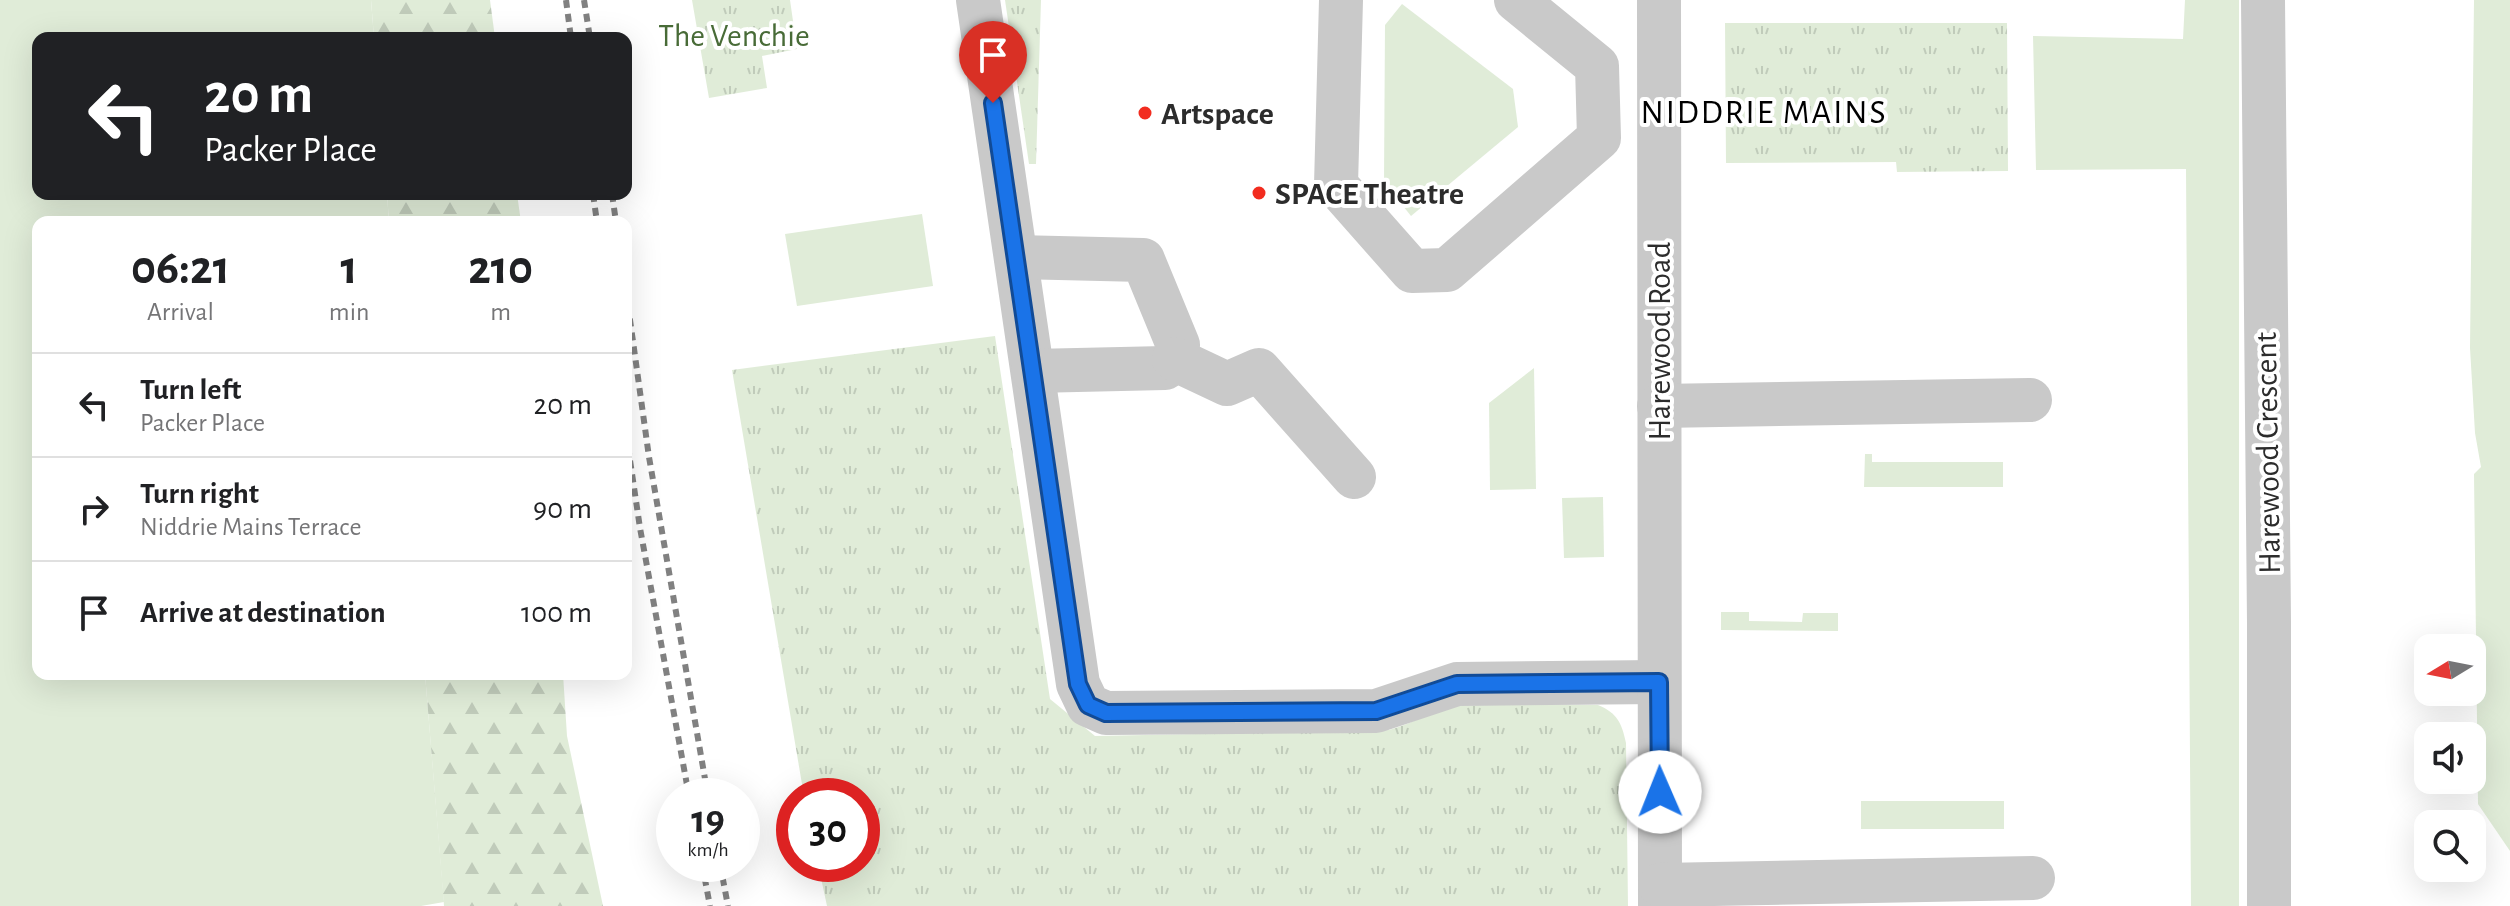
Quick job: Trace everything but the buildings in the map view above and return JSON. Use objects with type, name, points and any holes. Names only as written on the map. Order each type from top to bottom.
[{"type":"street","points":[[978,0],[1078,684],[1088,705],[1106,713],[1376,711],[1457,684],[1659,682]]},
{"type":"street","points":[[1341,0],[1336,185],[1412,271],[1447,270],[1599,138],[1597,66],[1516,0]]},
{"type":"street","name":"Harewood Road","points":[[1659,0],[1660,895]]},
{"type":"street","name":"Harewood Crescent","points":[[2263,0],[2269,906]]},
{"type":"street","points":[[1598,101],[1659,93]]},
{"type":"street","points":[[1016,257],[1143,260],[1178,345],[1174,359],[1165,368],[1033,371]]},
{"type":"street","points":[[1174,359],[1227,384],[1259,370],[1354,477]]},
{"type":"street","points":[[1659,406],[2030,400]]},
{"type":"street","points":[[1660,895],[2033,878]]},
{"type":"green space","points":[[0,0],[371,0],[374,32],[32,32],[32,200],[387,200],[389,216],[32,216],[32,680],[426,680],[444,902],[421,906],[0,906]]},
{"type":"green space","points":[[371,0],[490,0],[494,32],[374,32]]},
{"type":"green space","name":"The Venchie","points":[[692,0],[790,0],[797,49],[762,56],[767,88],[709,98]]},
{"type":"green space","points":[[1005,0],[1041,0],[1036,164],[1029,164]]},
{"type":"green space","points":[[2185,0],[2239,0],[2239,906],[2191,906],[2186,169],[2036,170],[2033,36],[2183,39]]},
{"type":"green space","points":[[2474,0],[2510,0],[2510,851],[2486,816],[2486,810],[2478,804],[2478,794],[2486,794],[2486,722],[2477,722],[2477,706],[2486,706],[2486,634],[2476,634],[2474,474],[2481,467],[2475,433],[2470,348]]},
{"type":"green space","points":[[1402,4],[1513,89],[1518,127],[1411,216],[1384,182],[1385,25]]},
{"type":"green space","points":[[1725,23],[2007,23],[2008,171],[1897,172],[1896,162],[1726,163]]},
{"type":"green space","points":[[387,200],[518,200],[520,216],[389,216]]},
{"type":"green space","points":[[922,214],[933,286],[797,306],[785,234]]},
{"type":"green space","points":[[995,336],[1050,699],[1095,736],[1389,730],[1462,703],[1598,705],[1618,720],[1626,743],[1628,906],[827,906],[822,882],[880,882],[880,778],[801,778],[732,370]]},
{"type":"green space","points":[[1534,368],[1536,489],[1490,490],[1489,403]]},
{"type":"green space","points":[[1865,454],[1872,454],[1872,462],[2003,462],[2003,487],[1864,487]]},
{"type":"green space","points":[[1603,497],[1604,557],[1564,558],[1562,498]]},
{"type":"green space","points":[[1721,612],[1749,612],[1749,621],[1802,622],[1803,613],[1838,613],[1838,631],[1721,630]]},
{"type":"green space","points":[[425,680],[563,680],[567,736],[603,906],[444,906]]},
{"type":"green space","points":[[1861,801],[2004,801],[2004,829],[1861,829]]},
{"type":"railway","points":[[566,0],[570,32]]},
{"type":"railway","points":[[584,0],[589,32]]},
{"type":"railway","points":[[594,200],[596,216]]},
{"type":"railway","points":[[613,200],[615,216]]},
{"type":"railway","points":[[632,334],[649,457],[705,778]]},
{"type":"railway","points":[[632,474],[686,778]]},
{"type":"railway","points":[[705,882],[710,906]]},
{"type":"railway","points":[[723,882],[728,906]]},
{"type":"place","name":"Artspace","points":[[1145,113]]},
{"type":"place","name":"SPACE Theatre","points":[[1259,193]]},
{"type":"district","name":"NIDDRIE MAINS","points":[[1764,111]]},
{"type":"route","points":[[993,103],[1078,684],[1088,705],[1106,713],[1376,711],[1457,684],[1659,682],[1660,792]]}]
